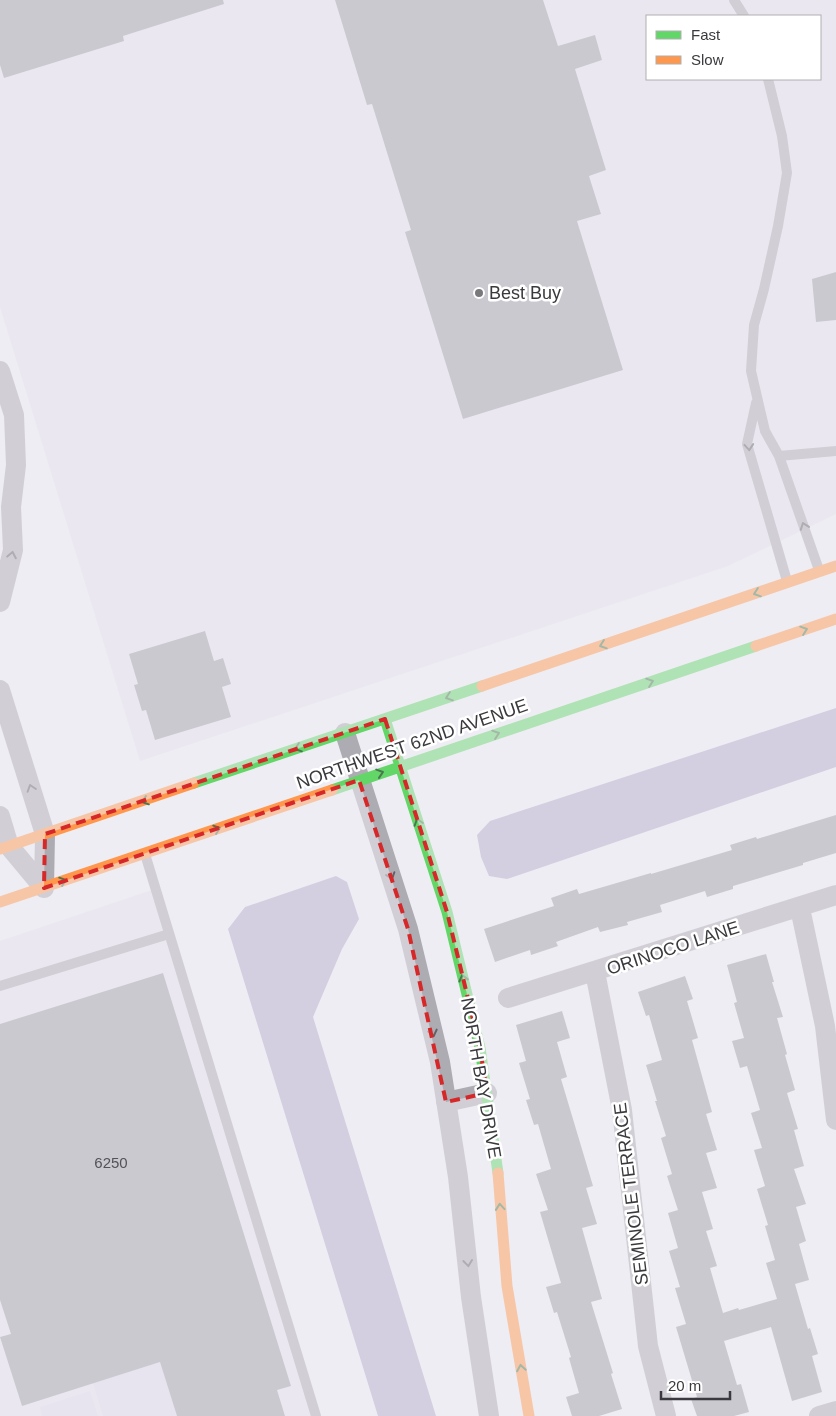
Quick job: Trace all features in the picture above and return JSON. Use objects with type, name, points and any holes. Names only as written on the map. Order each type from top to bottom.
[{"type":"street","points":[[0,371],[14,415],[16,465],[6,514],[14,550],[0,602]]},
{"type":"street","name":"NORTHWEST 62ND AVENUE","points":[[4,848],[836,566]]},
{"type":"street","name":"NORTHWEST 62ND AVENUE","points":[[0,902],[836,619]]},
{"type":"street","points":[[0,690],[45,834],[44,888]]},
{"type":"street","name":"NORTH BAY DRIVE","points":[[384,719],[447,912],[480,1048],[497,1166],[507,1286],[529,1416]]},
{"type":"street","points":[[344,733],[408,929],[440,1062],[458,1177],[472,1298],[489,1416]]},
{"type":"street","points":[[0,816],[4,848],[44,888]]},
{"type":"street","name":"ORINOCO LANE","points":[[508,998],[800,908],[836,895]]},
{"type":"street","points":[[800,908],[824,1026],[836,1120]]},
{"type":"street","name":"SEMINOLE TERRACE","points":[[595,972],[622,1110],[648,1346],[666,1416]]},
{"type":"street","points":[[446,1102],[487,1093]]},
{"type":"street","points":[[819,1416],[836,1411]]},
{"type":"lane","points":[[734,0],[743,15]]},
{"type":"lane","points":[[768,80],[782,136],[787,173],[778,226],[754,325],[751,371],[765,432],[779,456],[820,572]]},
{"type":"lane","points":[[757,399],[747,444],[788,583]]},
{"type":"lane","points":[[779,456],[836,451]]},
{"type":"lane","points":[[145,853],[316,1416]]},
{"type":"lane","points":[[0,986],[169,934]]},
{"type":"highlighted area","points":[[385,719],[447,912],[480,1048],[487,1093],[446,1102],[408,929],[359,780],[44,888],[45,834]]},
{"type":"shaded area","points":[[0,0],[836,0],[836,514],[728,566],[140,761],[0,307]]},
{"type":"shaded area","points":[[836,708],[836,767],[507,879],[489,876],[481,857],[477,835],[490,821]]},
{"type":"shaded area","points":[[336,876],[347,882],[359,919],[342,949],[313,1017],[436,1416],[378,1416],[228,929],[245,907]]},
{"type":"shaded area","points":[[152,890],[313,1416],[0,1416],[0,941]]},
{"type":"shaded area","points":[[160,1362],[177,1416],[103,1416],[93,1383]]},
{"type":"shaded area","points":[[90,1391],[98,1416],[42,1416],[40,1407]]},
{"type":"building","points":[[0,0],[223,0],[224,4],[123,36],[124,41],[4,78],[0,65]]},
{"type":"building","points":[[335,0],[543,0],[558,46],[595,35],[602,60],[575,69],[606,170],[589,176],[601,214],[577,221],[623,370],[463,419],[405,232],[411,230],[372,104],[367,105]]},
{"type":"building","points":[[836,272],[836,320],[816,322],[812,279]]},
{"type":"building","points":[[205,631],[214,661],[223,658],[231,684],[222,687],[231,717],[155,740],[146,710],[142,711],[134,685],[138,684],[129,654]]},
{"type":"building","points":[[836,815],[836,853],[733,886],[733,889],[707,897],[705,891],[660,905],[662,912],[627,922],[628,925],[600,932],[598,927],[556,942],[558,946],[531,955],[530,950],[495,962],[484,929],[554,906],[551,898],[577,889],[579,894],[651,874],[732,850],[730,845],[756,837],[757,839]]},
{"type":"building","points":[[766,954],[774,982],[772,982],[783,1017],[777,1018],[795,1090],[787,1093],[798,1129],[794,1130],[804,1166],[794,1169],[806,1204],[796,1207],[806,1241],[799,1244],[809,1280],[795,1284],[808,1329],[810,1328],[818,1354],[812,1356],[822,1392],[792,1401],[771,1327],[724,1341],[737,1385],[741,1384],[749,1412],[734,1416],[697,1416],[691,1399],[697,1397],[676,1327],[686,1324],[675,1288],[680,1287],[669,1251],[678,1248],[668,1213],[678,1210],[667,1176],[672,1174],[661,1138],[666,1136],[646,1065],[662,1060],[649,1015],[646,1016],[638,992],[685,976],[693,999],[687,1001],[698,1038],[692,1040],[712,1112],[706,1114],[717,1150],[706,1153],[717,1188],[702,1192],[713,1229],[706,1231],[717,1266],[710,1268],[723,1313],[777,1299],[766,1263],[775,1260],[765,1226],[768,1225],[757,1189],[765,1186],[754,1150],[762,1148],[751,1113],[760,1110],[747,1066],[740,1068],[732,1041],[744,1038],[734,1003],[737,1002],[727,965]]},
{"type":"building","points":[[163,973],[291,1386],[277,1390],[285,1416],[177,1416],[160,1362],[22,1406],[0,1337],[11,1334],[0,1300],[0,1024]]},
{"type":"building","points":[[562,1011],[570,1038],[557,1042],[567,1077],[561,1079],[593,1186],[586,1188],[597,1224],[582,1228],[602,1299],[591,1302],[622,1409],[599,1416],[572,1416],[566,1397],[579,1393],[569,1358],[571,1357],[557,1312],[554,1313],[546,1287],[561,1283],[540,1212],[548,1210],[536,1174],[551,1169],[538,1124],[534,1125],[526,1100],[530,1099],[519,1063],[526,1061],[516,1025]]},
{"type":"traffic: fast","points":[[332,790],[756,646]]},
{"type":"traffic: fast","points":[[194,783],[482,686]]},
{"type":"traffic: fast","points":[[385,719],[447,912],[480,1048],[498,1173]]},
{"type":"traffic: slow","points":[[482,686],[836,566]]},
{"type":"traffic: slow","points":[[756,646],[836,619]]},
{"type":"traffic: slow","points":[[0,849],[194,783]]},
{"type":"traffic: slow","points":[[0,902],[332,790]]},
{"type":"traffic: slow","points":[[498,1173],[507,1286],[529,1416]]},
{"type":"place","name":"Best Buy","points":[[479,293]]}]
